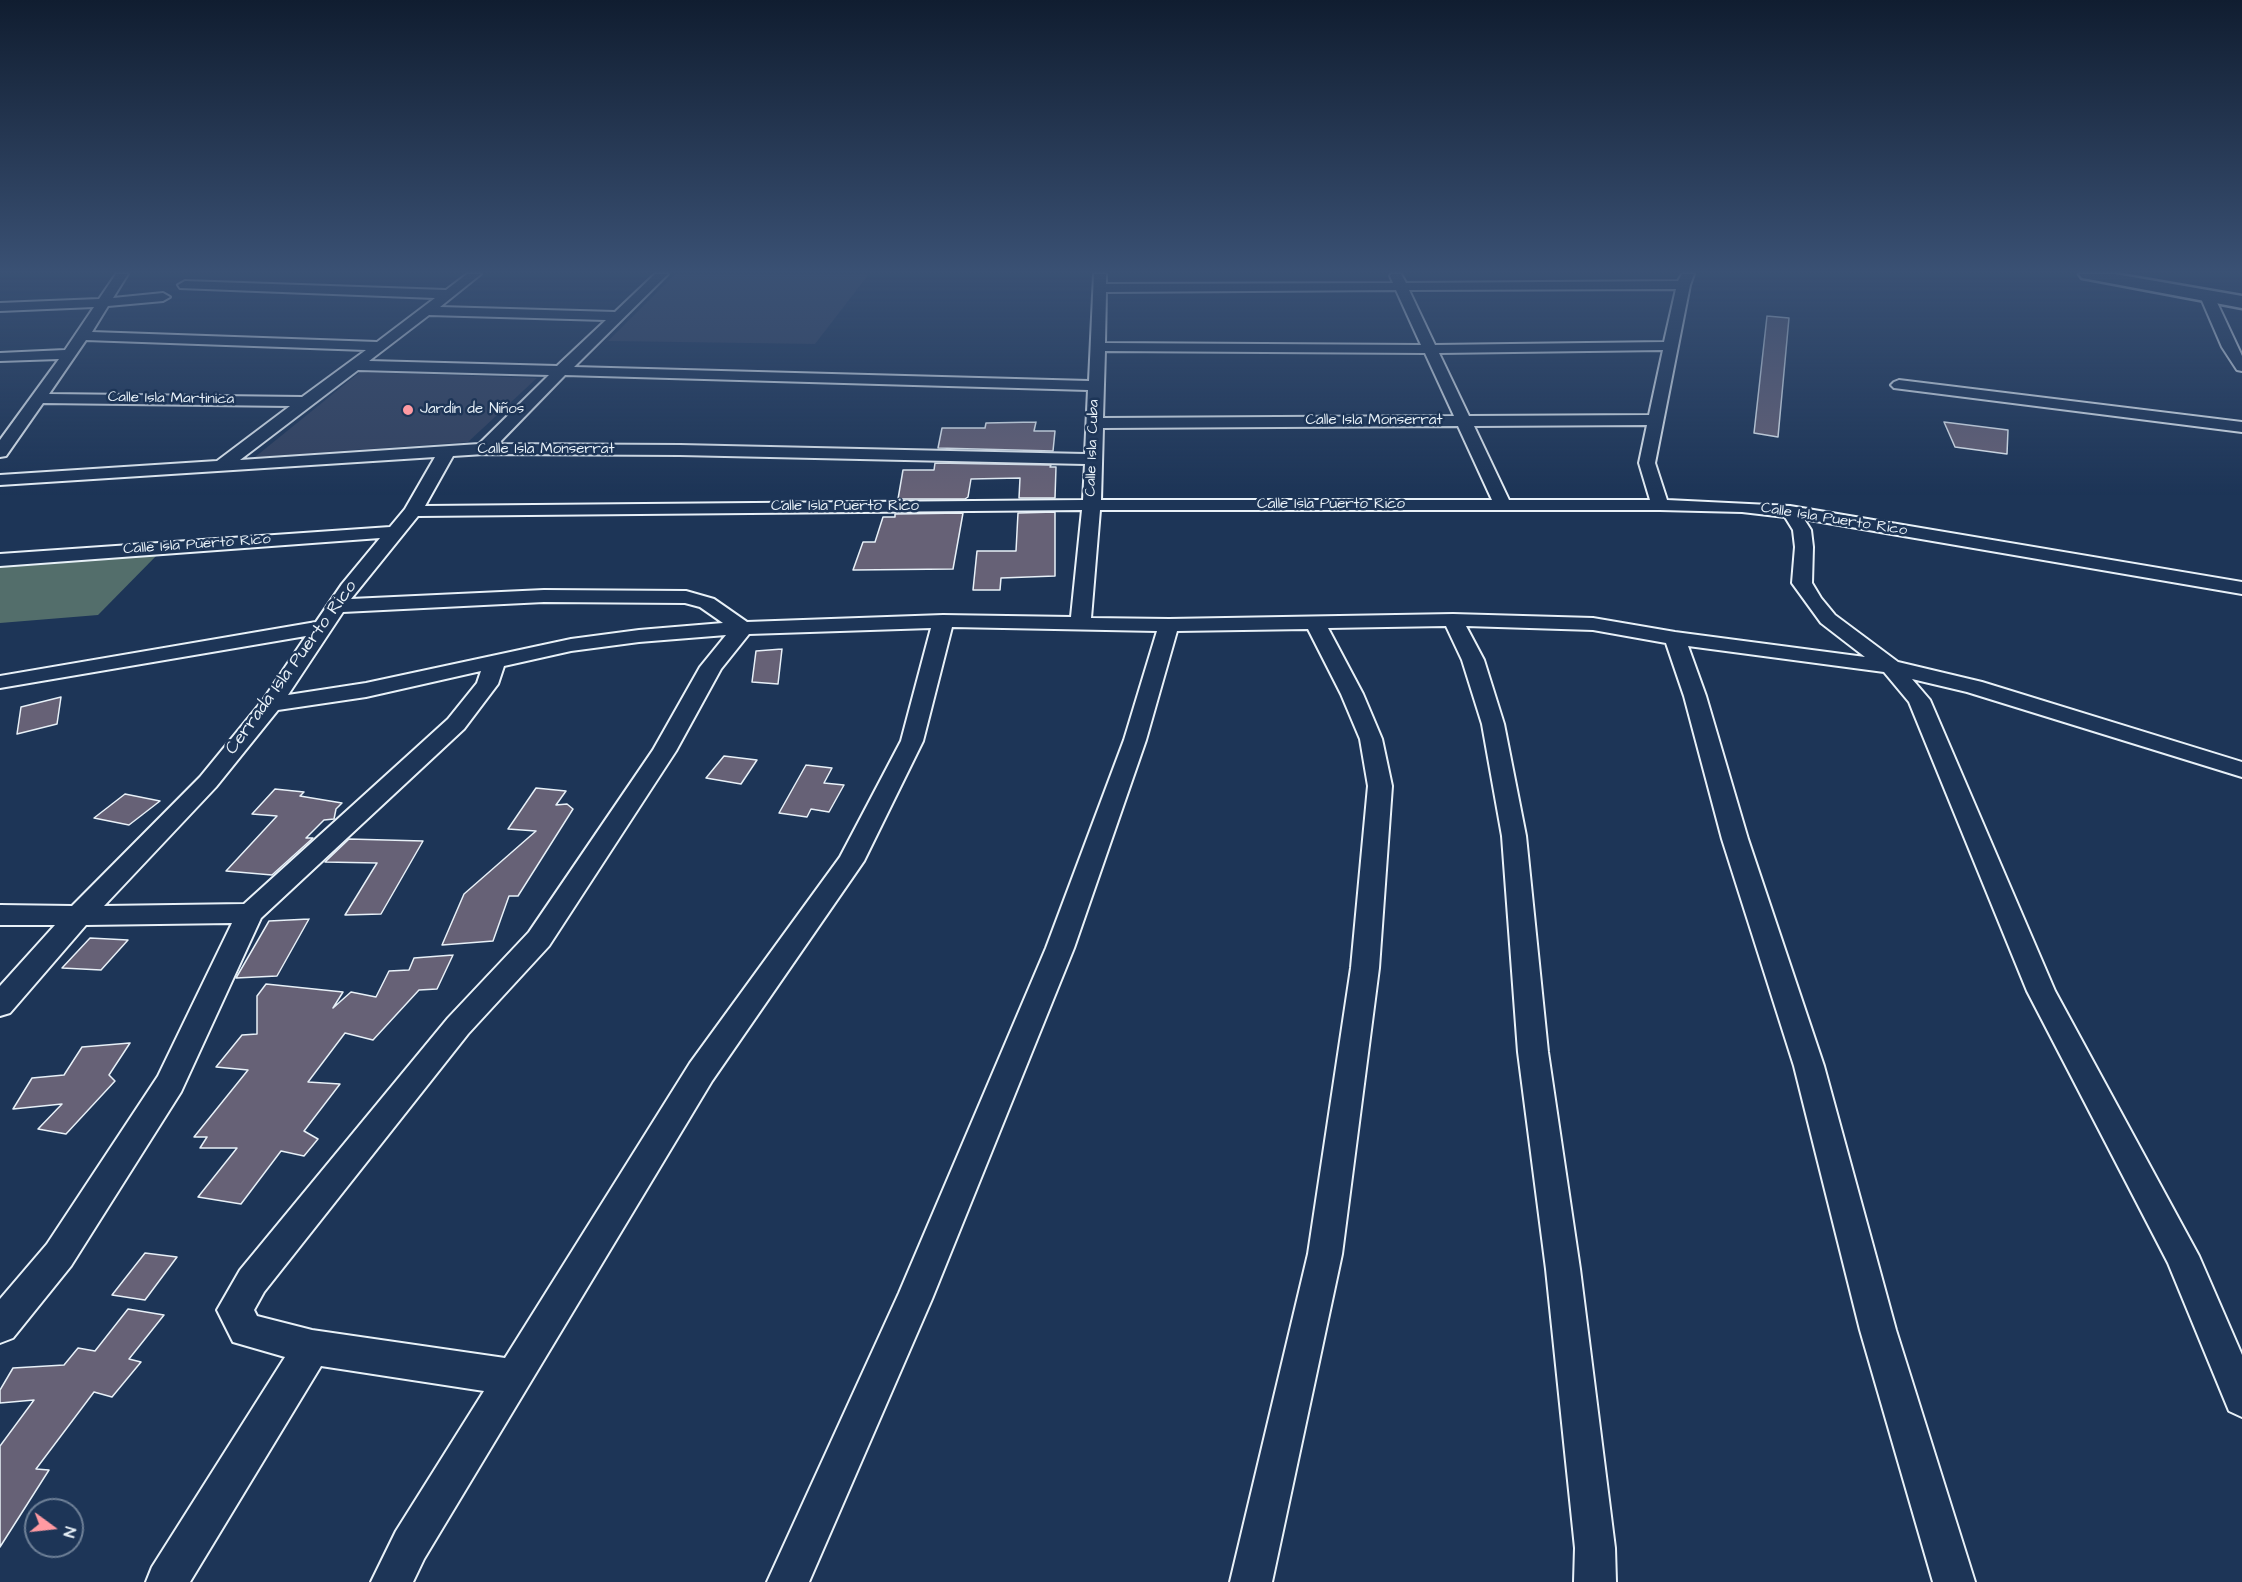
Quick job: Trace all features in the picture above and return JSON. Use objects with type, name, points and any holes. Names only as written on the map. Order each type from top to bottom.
[{"type":"street","points":[[0,453],[18,414],[37,398],[73,348]]},
{"type":"street","points":[[220,467],[378,348]]},
{"type":"street","points":[[484,449],[586,348]]},
{"type":"street","name":"Calle Isla Cuba","points":[[1081,622],[1084,570],[1092,505],[1097,348]]},
{"type":"street","points":[[1235,348],[1524,348]]},
{"type":"street","points":[[1660,505],[1647,463],[1671,348]]},
{"type":"street","points":[[2230,348],[2242,367]]},
{"type":"street","points":[[1430,349],[1503,505]]},
{"type":"street","points":[[0,357],[68,354]]},
{"type":"street","points":[[354,365],[1095,386]]},
{"type":"street","points":[[1899,385],[2242,428]]},
{"type":"street","name":"Calle Isla Martinica","points":[[37,398],[305,402]]},
{"type":"street","name":"Calle Isla Monserrat","points":[[1095,423],[1654,420]]},
{"type":"street","name":"Calle Isla Monserrat","points":[[0,480],[484,449],[680,450],[1094,459]]},
{"type":"street","name":"Cerrada Isla Puerto Rico","points":[[0,1005],[79,916],[207,782],[271,704],[337,606],[413,511],[447,451]]},
{"type":"street","name":"Calle Isla Puerto Rico","points":[[413,511],[1092,505],[1660,505],[1790,511],[2242,588]]},
{"type":"street","points":[[1790,511],[1802,530],[1804,546],[1802,583],[1813,601],[1828,619],[1891,667],[1919,700],[2041,991],[2182,1256],[2242,1398]]},
{"type":"street","name":"Calle Isla Puerto Rico","points":[[0,560],[394,532]]},
{"type":"street","points":[[337,606],[544,596],[686,597],[707,603],[743,628]]},
{"type":"street","points":[[271,704],[366,690],[572,645],[639,636],[743,628],[944,621],[1169,625],[1454,620],[1593,624],[1675,638],[1891,667],[1974,687],[2242,770]]},
{"type":"street","points":[[1454,620],[1473,660],[1493,724],[1514,836],[1533,1052],[1563,1269],[1595,1548],[1595,1582]]},
{"type":"street","points":[[392,1582],[410,1545],[701,1072],[851,861],[912,741],[944,621]]},
{"type":"street","points":[[1251,1582],[1325,1254],[1365,968],[1380,786],[1371,739],[1352,694],[1315,623]]},
{"type":"street","points":[[788,1582],[914,1299],[1060,948],[1135,740],[1169,625]]},
{"type":"street","points":[[0,682],[324,627]]},
{"type":"street","points":[[513,1377],[312,1347],[246,1330],[235,1310],[252,1281],[458,1026],[539,939],[664,751],[711,667],[743,628]]},
{"type":"street","points":[[1675,638],[1695,696],[1735,839],[1809,1066],[1878,1330],[1954,1582]]},
{"type":"street","points":[[0,1326],[59,1255],[170,1083],[250,913],[456,724],[487,684],[495,662]]},
{"type":"street","points":[[0,915],[250,913]]},
{"type":"street","points":[[167,1582],[312,1347]]},
{"type":"shaded area","name":"Jardín de Niños","points":[[360,372],[537,378],[468,442],[255,457]]},
{"type":"green space","points":[[161,551],[98,615],[0,623],[0,563]]},
{"type":"building","points":[[1763,348],[1786,348],[1778,437],[1754,433]]},
{"type":"building","points":[[1036,422],[1034,431],[1055,431],[1053,451],[938,448],[942,428],[985,428],[986,423]]},
{"type":"building","points":[[1944,422],[2008,430],[2007,454],[1955,447]]},
{"type":"building","points":[[935,463],[1051,465],[1050,467],[1056,467],[1055,498],[1019,498],[1020,478],[971,479],[968,497],[965,499],[898,499],[903,470],[934,470]]},
{"type":"building","points":[[1055,512],[1055,576],[1001,578],[1000,590],[973,590],[977,551],[1016,551],[1018,513]]},
{"type":"building","points":[[963,513],[953,569],[853,570],[863,542],[875,542],[883,517],[895,517],[895,514]]},
{"type":"building","points":[[782,649],[778,684],[752,682],[756,651]]},
{"type":"building","points":[[61,697],[57,724],[17,734],[21,707]]},
{"type":"building","points":[[724,756],[757,760],[741,784],[706,778]]},
{"type":"building","points":[[806,765],[832,768],[824,783],[844,785],[829,812],[811,809],[807,817],[779,813]]},
{"type":"building","points":[[536,788],[566,791],[556,805],[567,804],[573,809],[518,896],[509,896],[493,941],[442,945],[464,894],[536,831],[508,829]]},
{"type":"building","points":[[275,789],[304,792],[300,796],[342,803],[336,809],[334,819],[324,820],[306,838],[313,838],[272,875],[226,871],[277,816],[252,814]]},
{"type":"building","points":[[125,794],[160,801],[129,825],[94,818]]},
{"type":"building","points":[[349,839],[423,841],[381,914],[345,915],[377,863],[325,862]]},
{"type":"building","points":[[309,919],[277,976],[236,978],[269,921]]},
{"type":"building","points":[[90,938],[128,940],[101,970],[62,968]]},
{"type":"building","points":[[453,955],[437,989],[419,990],[373,1040],[345,1033],[308,1082],[340,1084],[304,1131],[318,1139],[304,1156],[281,1151],[241,1204],[198,1197],[237,1148],[200,1148],[207,1137],[194,1137],[248,1070],[216,1067],[242,1035],[257,1034],[257,996],[266,984],[343,992],[333,1008],[351,992],[376,997],[389,971],[409,970],[414,958]]},
{"type":"building","points":[[130,1043],[109,1075],[115,1081],[66,1134],[38,1129],[62,1104],[13,1109],[32,1078],[64,1075],[82,1047]]},
{"type":"building","points":[[145,1253],[177,1257],[145,1300],[112,1295]]},
{"type":"building","points":[[128,1309],[164,1315],[129,1359],[141,1362],[112,1397],[94,1392],[36,1469],[49,1470],[31,1498],[24,1498],[24,1509],[0,1547],[0,1446],[34,1400],[0,1403],[0,1390],[13,1368],[64,1365],[78,1348],[95,1351]]},
{"type":"place","name":"Jardín de Niños","points":[[408,410]]}]
